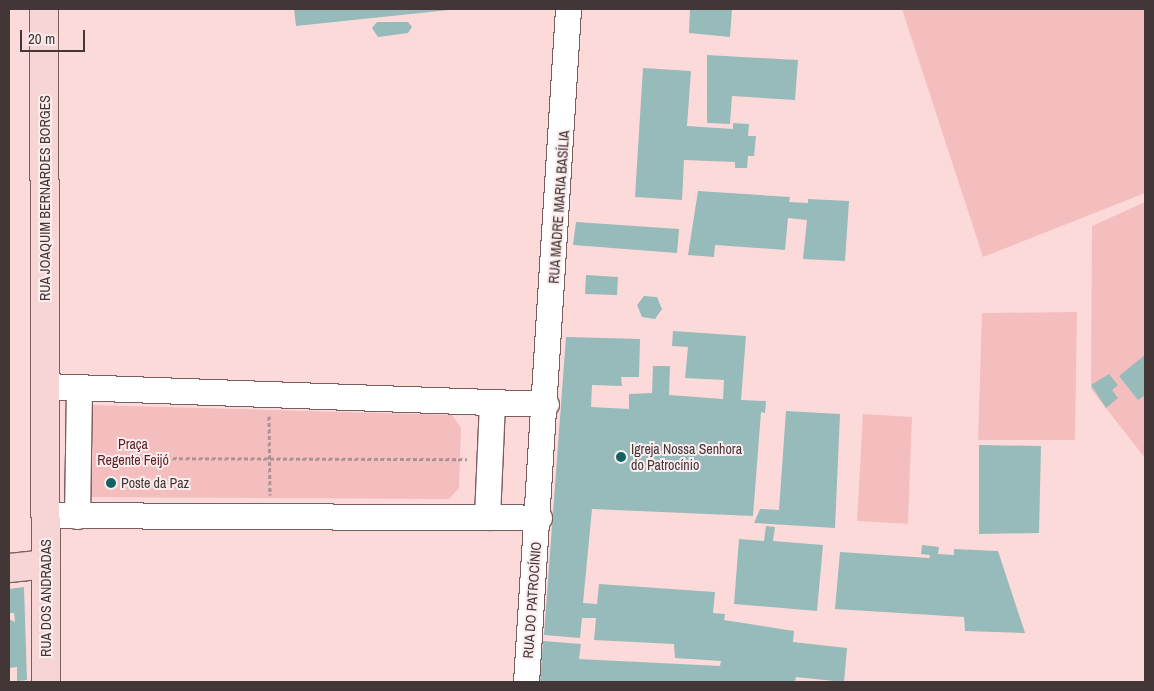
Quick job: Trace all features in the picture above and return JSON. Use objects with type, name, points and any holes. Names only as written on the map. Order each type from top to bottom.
[{"type":"main road","name":"RUA JOAQUIM BERNARDES BORGES","points":[[44,9],[45,386]]},
{"type":"main road","points":[[45,386],[45,515]]},
{"type":"main road","name":"RUA DOS ANDRADAS","points":[[45,515],[46,682]]},
{"type":"main road","points":[[9,568],[45,564]]},
{"type":"street","name":"RUA MADRE MARIA BASÍLIA","points":[[546,404],[568,9]]},
{"type":"street","points":[[45,386],[546,404],[538,518],[45,515]]},
{"type":"street","points":[[77,516],[79,388]]},
{"type":"street","points":[[487,517],[492,402]]},
{"type":"street","name":"RUA DO PATROCÍNIO","points":[[526,682],[538,518]]},
{"type":"path","points":[[269,411],[270,500]]},
{"type":"path","points":[[96,458],[269,456],[490,460]]},
{"type":"green space","points":[[902,9],[1145,9],[1145,193],[983,257]]},
{"type":"green space","points":[[1145,202],[1145,458],[1091,389],[1092,226]]},
{"type":"green space","points":[[1077,312],[1075,440],[978,440],[982,313]]},
{"type":"green space","name":"Praça Regente Feijó","points":[[90,405],[452,415],[461,428],[459,488],[449,499],[90,497],[86,490]]},
{"type":"green space","points":[[863,414],[912,417],[908,524],[857,521]]},
{"type":"building","points":[[294,9],[449,9],[449,10],[296,26]]},
{"type":"building","points":[[690,9],[732,9],[730,37],[689,33]]},
{"type":"building","points":[[377,22],[408,22],[412,27],[408,33],[378,37],[372,28]]},
{"type":"building","points":[[707,55],[798,60],[795,100],[732,96],[730,124],[707,123]]},
{"type":"building","points":[[643,68],[691,71],[687,126],[733,129],[733,123],[749,124],[748,136],[756,136],[754,156],[748,156],[747,168],[735,168],[735,162],[684,160],[682,200],[635,197]]},
{"type":"building","points":[[698,191],[790,197],[789,202],[808,203],[808,199],[849,201],[845,261],[803,259],[807,220],[788,218],[785,250],[715,245],[714,257],[688,255]]},
{"type":"building","points":[[576,222],[679,229],[677,253],[573,245]]},
{"type":"building","points":[[586,275],[618,277],[617,295],[585,294]]},
{"type":"building","points":[[644,296],[657,297],[662,309],[655,319],[642,317],[637,305]]},
{"type":"building","points":[[673,331],[746,336],[741,400],[766,401],[765,413],[761,412],[753,516],[592,509],[583,603],[597,604],[599,584],[715,592],[713,613],[725,614],[724,620],[794,631],[793,642],[847,648],[844,682],[796,677],[795,682],[540,682],[543,641],[581,644],[579,659],[720,666],[721,661],[675,658],[674,644],[594,640],[596,618],[582,618],[580,638],[544,635],[566,337],[640,339],[639,377],[621,377],[622,386],[592,385],[591,407],[629,409],[629,394],[652,393],[653,366],[670,366],[669,395],[723,399],[724,380],[685,378],[688,347],[672,346]]},
{"type":"building","points":[[1145,355],[1145,395],[1138,400],[1119,376]]},
{"type":"building","points":[[1109,374],[1118,385],[1112,390],[1118,398],[1106,408],[1091,385]]},
{"type":"building","points":[[786,411],[840,414],[835,528],[754,523],[760,509],[779,510]]},
{"type":"building","points":[[979,445],[1041,446],[1039,533],[979,534]]},
{"type":"building","points":[[766,526],[775,527],[773,541],[823,545],[817,611],[734,604],[739,539],[764,541]]},
{"type":"building","points":[[922,545],[939,547],[938,554],[954,555],[954,549],[998,551],[1025,633],[965,631],[964,617],[835,609],[840,552],[929,558],[930,555],[921,554]]},
{"type":"building","points":[[24,587],[27,680],[17,681],[17,667],[9,668],[9,619],[15,622],[14,613],[9,613],[9,589]]},
{"type":"place","name":"Igreja Nossa Senhora do Patrocínio","points":[[621,457]]},
{"type":"place","name":"Poste da Paz","points":[[111,483]]}]
